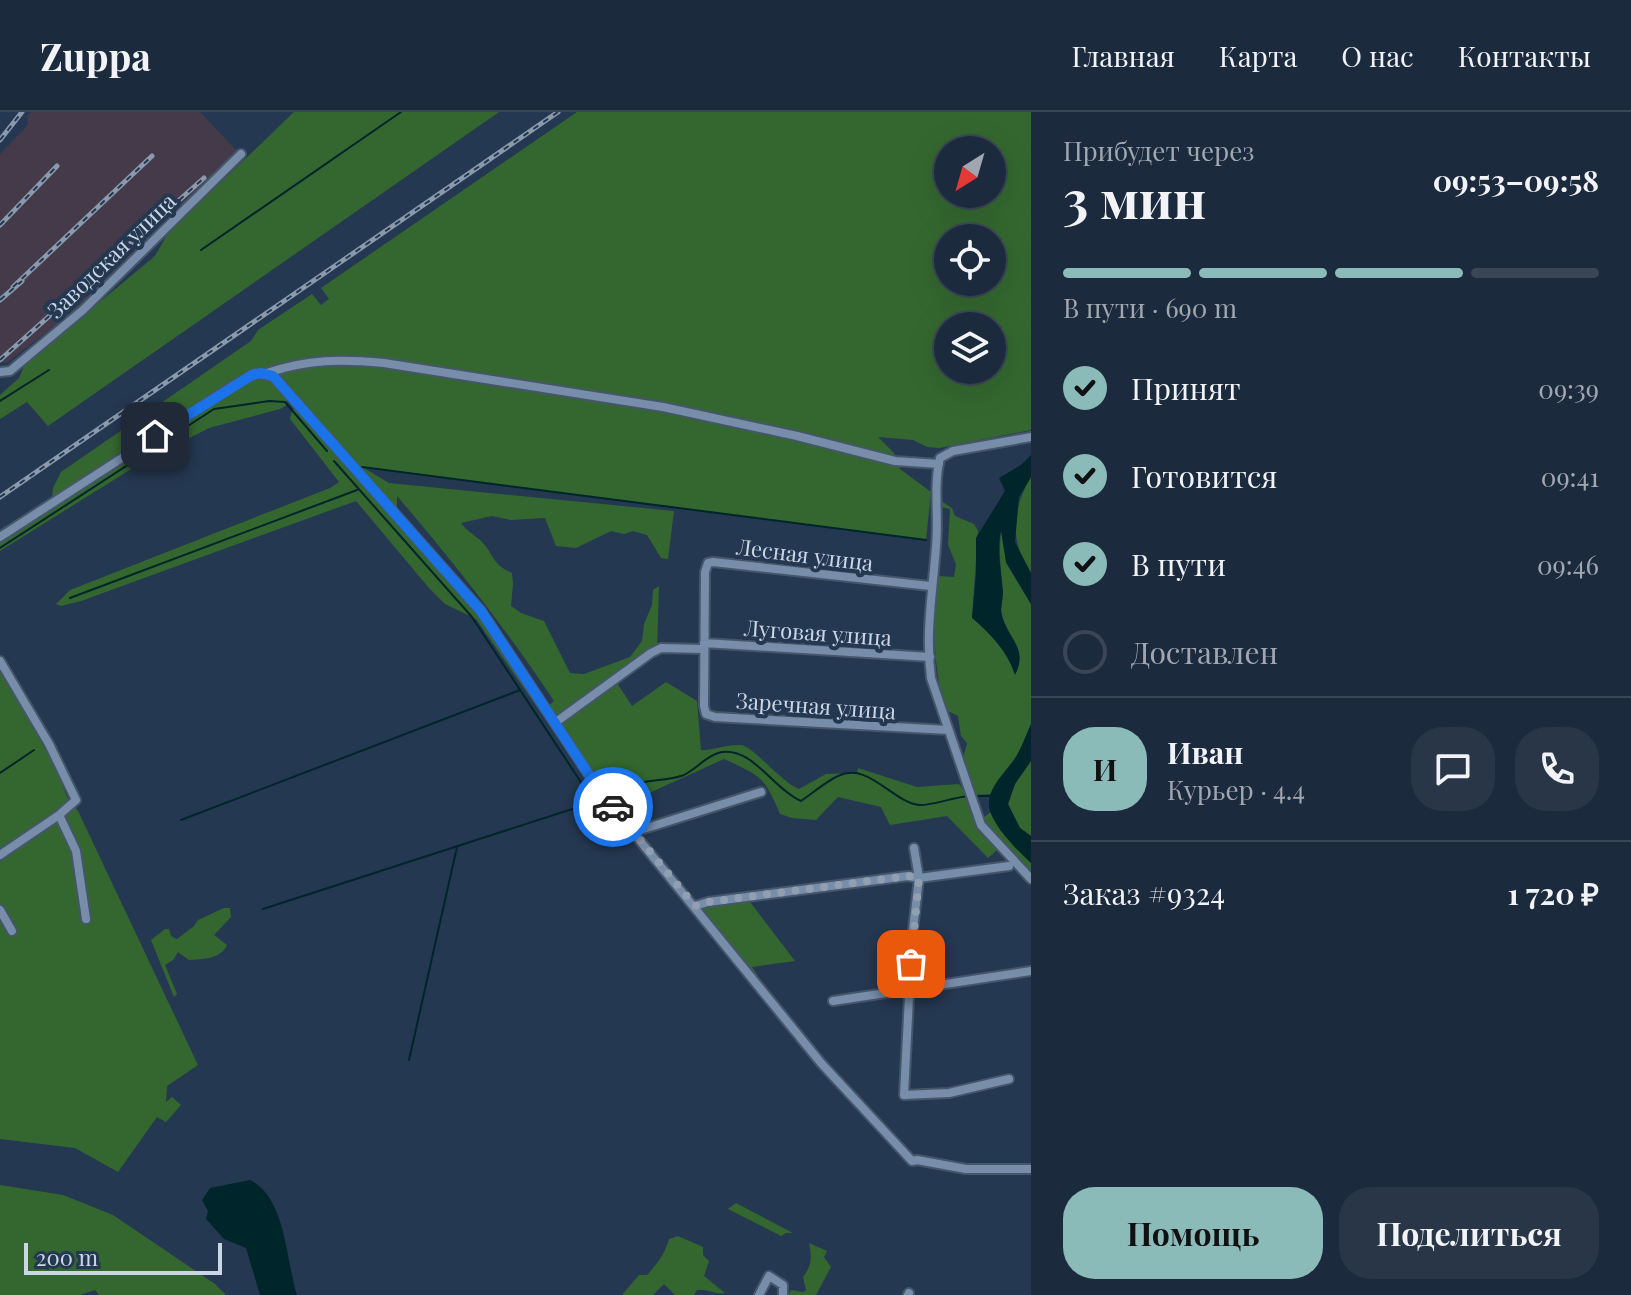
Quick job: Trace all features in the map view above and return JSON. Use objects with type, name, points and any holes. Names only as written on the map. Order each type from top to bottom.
[{"type":"street","name":"Заводская улица","points":[[0,372],[10,371],[83,310],[241,154]]},
{"type":"street","points":[[0,537],[233,386],[256,373],[267,373],[296,363],[348,360],[384,363],[663,407],[895,461],[939,464]]},
{"type":"street","points":[[267,373],[278,380],[481,611],[601,793],[821,1063],[912,1161],[966,1169],[1031,1169]]},
{"type":"street","points":[[1031,437],[945,453],[940,458],[936,546],[930,586],[931,678],[948,730],[981,825],[1031,879]]},
{"type":"street","name":"Лесная улица","points":[[704,646],[705,572],[710,562],[930,586]]},
{"type":"street","name":"Луговая улица","points":[[556,722],[661,648],[704,646],[930,657]]},
{"type":"street","name":"Заречная улица","points":[[704,646],[704,706],[710,716],[948,730]]},
{"type":"street","points":[[0,661],[49,744],[76,800],[0,855]]},
{"type":"street","points":[[634,832],[761,792]]},
{"type":"street","points":[[59,815],[76,851],[86,919]]},
{"type":"street","points":[[914,848],[919,878],[904,1095],[949,1093],[1009,1079]]},
{"type":"street","points":[[695,906],[835,884],[908,876],[919,878],[1009,866]]},
{"type":"street","points":[[0,910],[12,931]]},
{"type":"street","points":[[833,1001],[1031,971]]},
{"type":"street","points":[[759,1295],[769,1276],[783,1285],[783,1295]]},
{"type":"shaded area","points":[[31,112],[200,112],[238,152],[80,307],[6,363],[0,362],[0,154],[28,125],[27,116]]},
{"type":"shaded area","points":[[1031,455],[1031,477],[1019,497],[1015,542],[1031,573],[1031,604],[1006,562],[1001,531],[1000,539],[1001,611],[1020,656],[1015,675],[998,644],[972,618],[976,538],[1005,491],[999,478]]},
{"type":"shaded area","points":[[1031,724],[1031,761],[1015,784],[1008,804],[1020,828],[1031,836],[1031,863],[998,826],[989,809],[989,801],[993,788],[1015,759]]},
{"type":"shaded area","points":[[250,1180],[262,1188],[278,1215],[297,1295],[260,1295],[246,1248],[224,1239],[206,1219],[208,1211],[202,1200],[210,1188]]},
{"type":"green space","points":[[294,112],[499,112],[48,426],[27,402],[0,419],[0,395],[19,378],[25,364],[155,256],[168,233]]},
{"type":"green space","points":[[577,112],[1031,112],[1031,430],[939,448],[927,447],[913,440],[878,437],[894,453],[900,469],[931,492],[926,540],[364,468],[389,483],[674,511],[668,559],[661,558],[647,535],[633,531],[624,534],[611,531],[576,548],[556,546],[545,518],[511,520],[492,516],[461,523],[485,545],[500,566],[512,573],[511,606],[544,621],[570,673],[584,674],[630,657],[642,641],[653,590],[659,586],[657,651],[617,683],[632,706],[666,682],[697,701],[701,750],[741,745],[799,789],[826,774],[857,773],[858,768],[917,787],[959,784],[968,796],[977,829],[997,850],[988,858],[947,816],[890,825],[881,807],[838,797],[816,820],[780,814],[760,779],[724,759],[625,804],[619,804],[615,794],[605,798],[547,707],[554,701],[536,674],[479,596],[397,496],[397,522],[479,613],[593,788],[476,619],[445,604],[356,501],[81,601],[61,606],[56,604],[70,590],[339,482],[290,419],[292,410],[298,405],[284,386],[287,405],[209,428],[144,461],[0,551],[0,538],[52,498],[61,472],[251,341],[258,330],[312,294],[321,305],[329,299],[321,288]]},
{"type":"green space","points":[[1031,477],[1031,573],[1019,549],[1016,525],[1020,501]]},
{"type":"green space","points":[[941,501],[952,508],[955,516],[974,524],[978,531],[972,617],[1003,650],[1015,674],[1018,651],[1001,612],[1002,526],[1006,563],[1031,604],[1031,724],[1018,755],[990,794],[974,795],[963,759],[967,743],[961,736],[958,716],[946,710],[938,677],[935,626],[938,576],[954,577],[956,564],[948,545],[950,509],[941,507]]},
{"type":"green space","points":[[0,669],[54,765],[67,797],[78,811],[198,1065],[167,1086],[166,1102],[172,1097],[181,1105],[166,1122],[157,1117],[118,1172],[75,1148],[0,1139]]},
{"type":"green space","points":[[1031,761],[1031,836],[1020,828],[1008,804],[1015,784]]},
{"type":"green space","points":[[991,812],[1000,830],[1031,863],[1031,875],[985,825],[984,817]]},
{"type":"green space","points":[[623,814],[700,908],[747,898],[795,961],[752,967],[784,1015]]},
{"type":"green space","points":[[230,908],[231,917],[214,935],[227,945],[224,950],[211,957],[189,960],[178,952],[165,965],[177,994],[174,997],[151,940],[165,929],[169,929],[171,936],[177,939],[198,920]]},
{"type":"green space","points":[[0,1185],[63,1195],[113,1215],[215,1284],[226,1295],[99,1295],[95,1290],[80,1295],[0,1295]]},
{"type":"green space","points":[[736,1203],[793,1233],[781,1236],[728,1209]]},
{"type":"green space","points":[[678,1236],[703,1247],[703,1255],[709,1261],[704,1276],[725,1293],[697,1290],[694,1295],[675,1295],[664,1284],[653,1295],[622,1295],[639,1275],[647,1275],[654,1267],[669,1239]]},
{"type":"green space","points":[[809,1243],[827,1251],[824,1257],[831,1267],[816,1295],[789,1295],[791,1290],[806,1290],[803,1277],[810,1261]]},
{"type":"waterway","points":[[201,250],[401,112]]},
{"type":"waterway","points":[[0,401],[49,370]]},
{"type":"waterway","points":[[0,548],[214,409],[269,401],[285,402],[327,451]]},
{"type":"waterway","points":[[263,909],[594,802],[472,617],[334,461]]},
{"type":"waterway","points":[[362,467],[926,540]]},
{"type":"waterway","points":[[70,598],[357,490]]},
{"type":"waterway","points":[[181,820],[520,690]]},
{"type":"waterway","points":[[0,773],[34,750]]},
{"type":"waterway","points":[[619,799],[641,783],[681,776],[713,755],[730,752],[751,761],[801,801],[833,778],[849,773],[870,778],[899,797],[919,805],[969,796]]},
{"type":"waterway","points":[[976,796],[992,796]]},
{"type":"waterway","points":[[409,1060],[457,847]]},
{"type":"railway","points":[[0,140],[22,112]]},
{"type":"railway","points":[[0,497],[558,112]]},
{"type":"railway","points":[[13,287],[152,156]]},
{"type":"railway","points":[[0,225],[57,166]]},
{"type":"railway","points":[[0,360],[204,178]]},
{"type":"railway","points":[[0,300],[22,281]]},
{"type":"way so far","points":[[613,807],[695,906],[835,884],[908,876],[919,878],[911,964]]},
{"type":"route","points":[[155,436],[256,373],[267,373],[278,380],[481,611],[613,807]]}]
